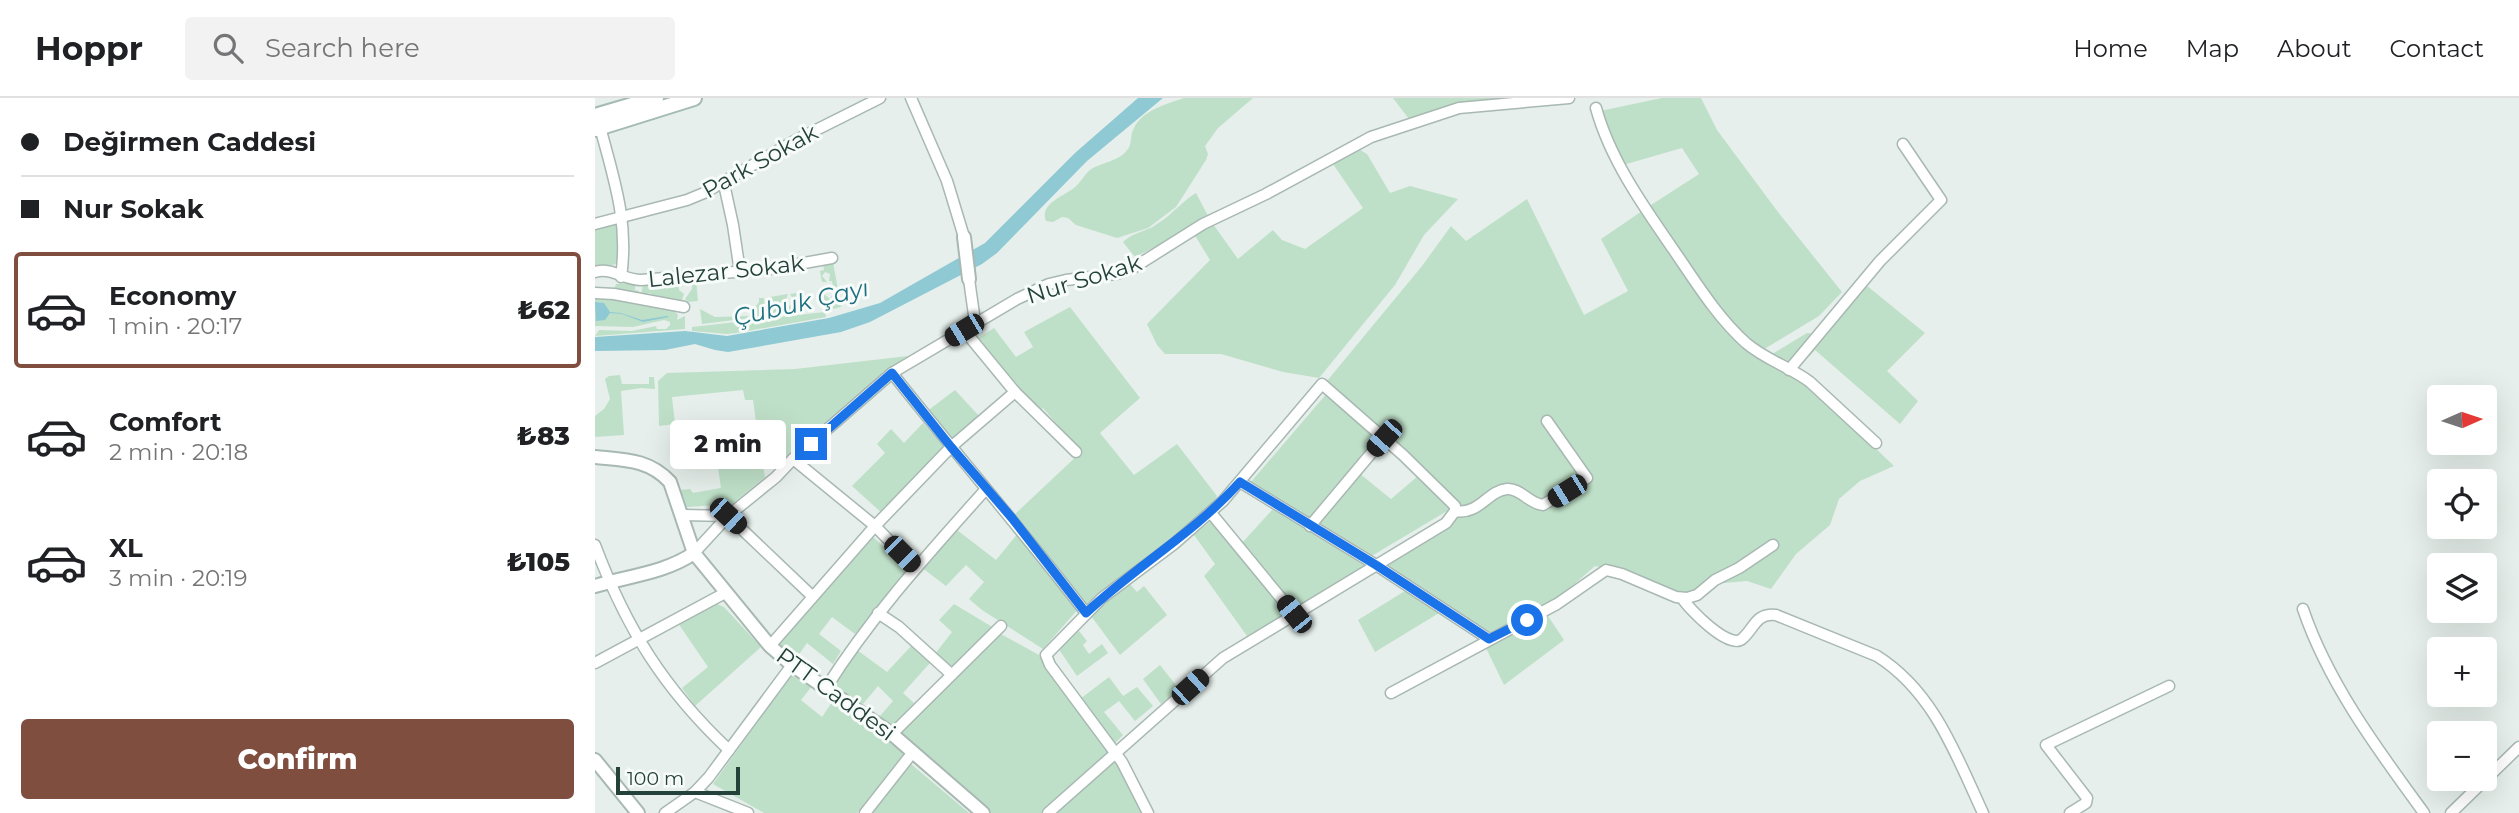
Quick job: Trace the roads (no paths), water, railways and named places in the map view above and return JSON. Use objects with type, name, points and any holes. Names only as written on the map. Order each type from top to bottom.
[{"type":"main road","points":[[597,124],[623,103],[656,98]]},
{"type":"main road","points":[[597,124],[694,98]]},
{"type":"street","name":"Park Sokak","points":[[595,224],[687,200],[724,184],[798,139],[880,98]]},
{"type":"street","points":[[911,98],[947,181],[964,237],[975,322]]},
{"type":"street","name":"Nur Sokak","points":[[694,553],[728,516],[776,477],[892,373],[975,322],[1049,284],[1116,274],[1133,268],[1203,224],[1266,194],[1371,137],[1459,108],[1569,98]]},
{"type":"street","points":[[1595,108],[1617,160],[1664,236],[1693,279],[1744,342],[1776,364],[1810,382],[1876,443]]},
{"type":"street","points":[[597,124],[623,217],[624,253],[621,277]]},
{"type":"street","points":[[1789,370],[1880,261],[1941,200],[1903,144]]},
{"type":"street","points":[[724,184],[740,272]]},
{"type":"street","name":"Lalezar Sokak","points":[[595,271],[607,270],[621,277],[641,280],[740,272],[832,258]]},
{"type":"street","points":[[595,293],[684,307]]},
{"type":"street","points":[[964,330],[1015,392],[1076,452]]},
{"type":"street","points":[[892,373],[1012,518],[1086,613]]},
{"type":"street","points":[[1048,813],[1115,753],[1216,664],[1446,523],[1455,511],[1455,506],[1384,438],[1322,384],[1211,513],[1112,590],[1086,613],[1047,655],[1053,671],[1115,753],[1132,779],[1148,813]]},
{"type":"street","points":[[770,646],[874,526],[951,447],[1015,392]]},
{"type":"street","points":[[1455,511],[1469,512],[1506,489],[1517,492],[1535,504],[1546,504],[1587,478],[1547,421]]},
{"type":"street","points":[[1310,526],[1384,438]]},
{"type":"street","name":"PTT Caddesi","points":[[595,457],[636,461],[655,468],[670,482],[694,553],[770,646],[792,665],[893,734],[983,813]]},
{"type":"street","points":[[793,459],[874,526],[915,568]]},
{"type":"street","points":[[1240,482],[1376,565],[1489,639]]},
{"type":"street","points":[[826,688],[878,613],[986,489]]},
{"type":"street","points":[[1211,513],[1294,614]]},
{"type":"street","points":[[683,515],[728,516],[812,596]]},
{"type":"street","points":[[595,545],[609,582],[637,639],[692,715],[729,750]]},
{"type":"street","points":[[1682,598],[1697,595],[1715,580],[1739,568],[1773,545]]},
{"type":"street","points":[[595,586],[676,564],[694,553]]},
{"type":"street","points":[[1391,693],[1557,604],[1606,570],[1682,598],[1717,633],[1730,640],[1738,641],[1743,638],[1758,619],[1776,615],[1887,662],[1916,688],[1947,733],[1983,813]]},
{"type":"street","points":[[595,663],[725,593]]},
{"type":"street","points":[[2303,608],[2313,639],[2338,684],[2424,813]]},
{"type":"street","points":[[878,613],[899,627],[951,674]]},
{"type":"street","points":[[893,734],[1001,626]]},
{"type":"street","points":[[665,813],[695,792],[792,665]]},
{"type":"street","points":[[2070,813],[2086,803],[2087,798],[2046,745],[2169,685]]},
{"type":"street","points":[[2451,813],[2519,747]]},
{"type":"street","points":[[865,813],[913,752]]},
{"type":"street","points":[[595,760],[638,813]]},
{"type":"street","points":[[695,792],[743,811]]},
{"type":"water","points":[[1138,98],[1163,98],[1087,161],[997,253],[982,264],[870,322],[841,332],[728,352],[695,344],[665,350],[595,351],[595,337],[685,331],[727,336],[829,318],[880,303],[985,243],[1075,153]]},
{"type":"water","points":[[595,302],[604,303],[610,312],[621,313],[642,320],[669,317],[643,322],[622,314],[610,313],[605,320],[596,321]]},
{"type":"water label","name":"Çubuk Çayı","points":[[801,303]]}]
